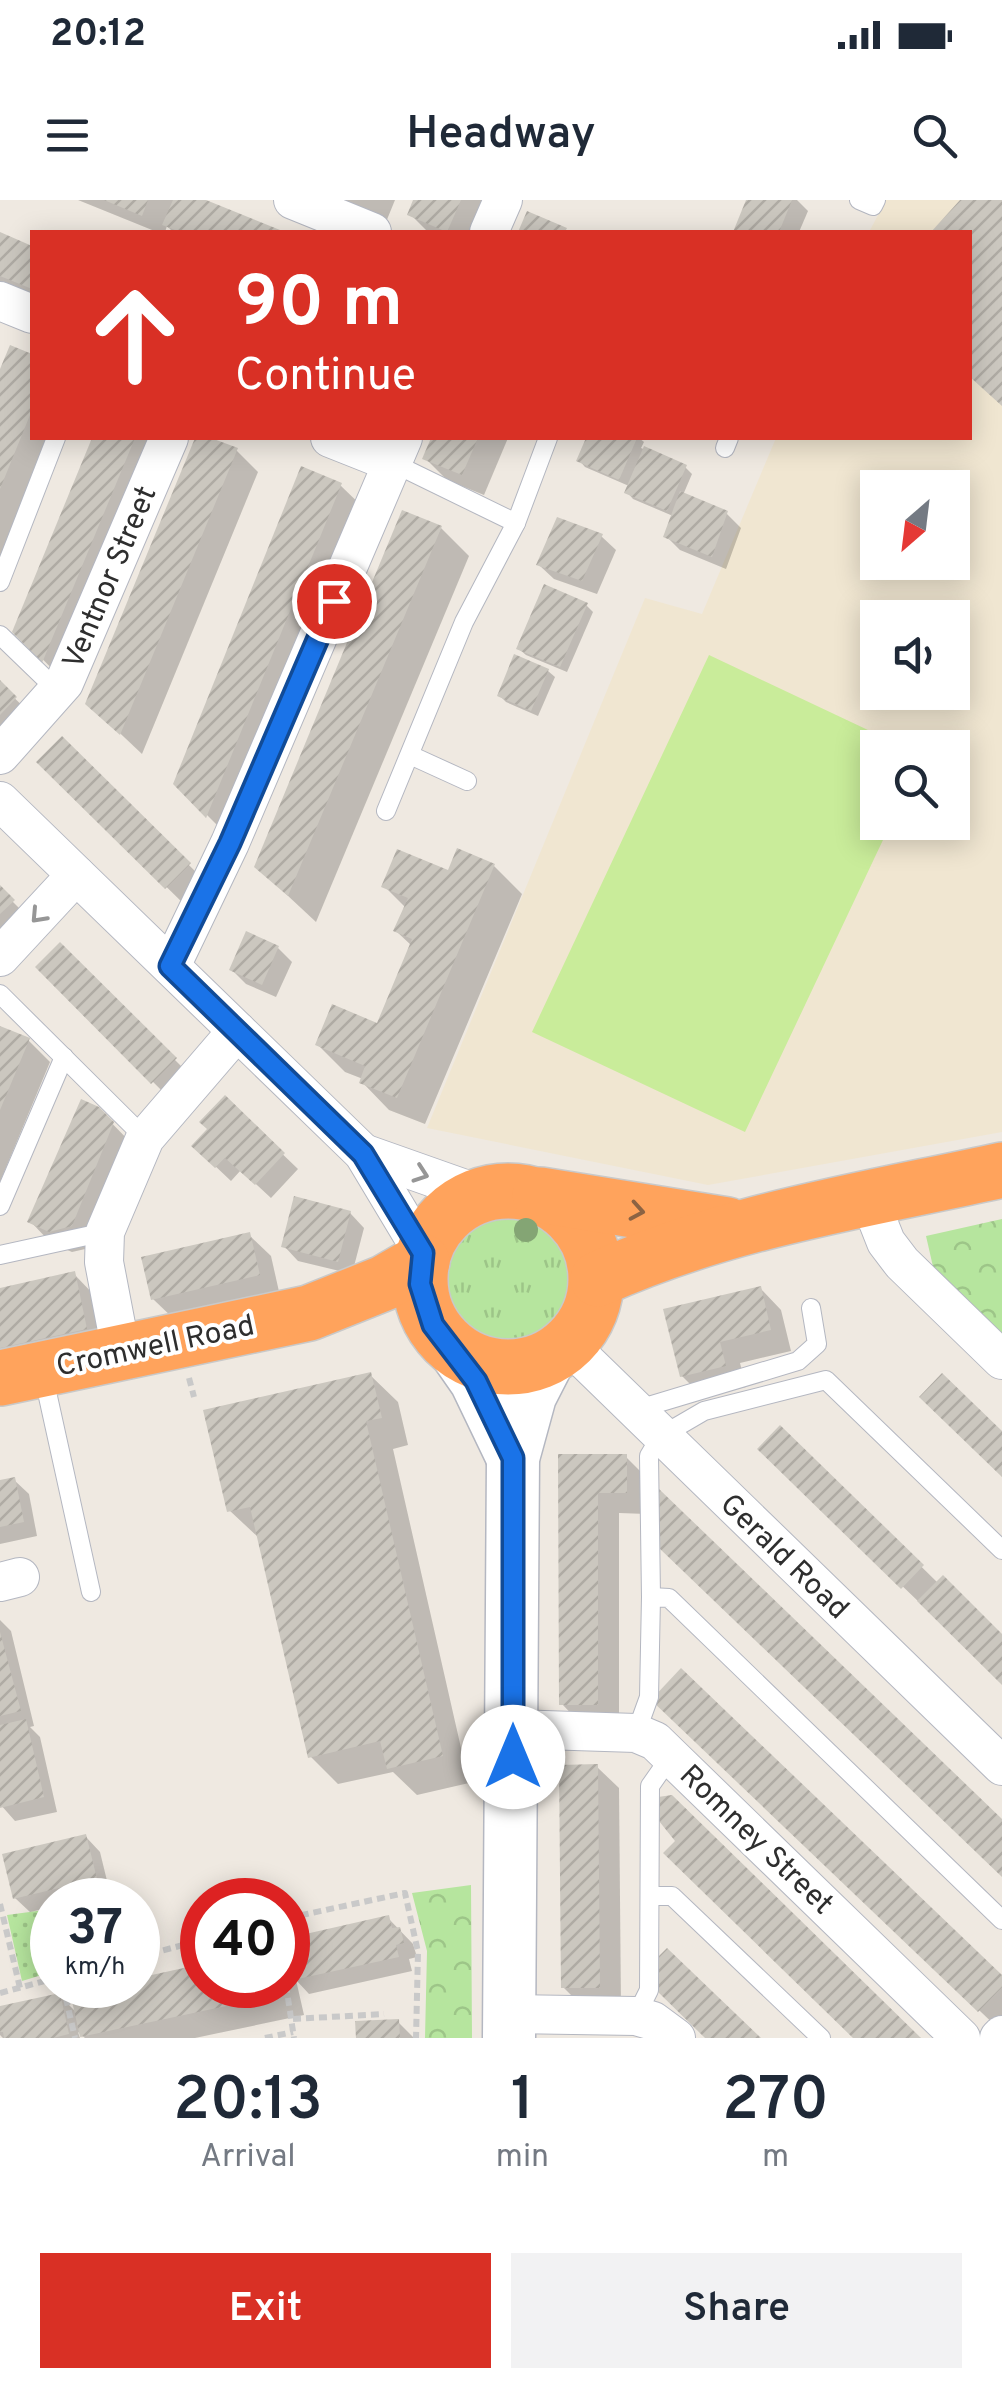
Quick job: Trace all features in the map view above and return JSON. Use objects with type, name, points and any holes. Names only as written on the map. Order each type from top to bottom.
[{"type":"highway","points":[[598,1279],[642,1259],[740,1226],[1002,1170]]},
{"type":"highway","points":[[540,1195],[567,1211],[592,1249],[598,1279],[588,1320],[560,1350],[542,1361],[511,1367],[480,1363],[447,1343],[433,1325],[420,1284],[423,1257],[437,1226],[452,1210],[479,1194],[510,1190],[540,1195],[694,1222],[740,1226]]},
{"type":"highway","name":"Cromwell Road","points":[[21,1374],[310,1313],[384,1283],[423,1257]]},
{"type":"highway","name":"Cromwell Road","points":[[310,1313],[382,1324],[447,1343]]},
{"type":"street","points":[[293,200],[367,230]]},
{"type":"street","points":[[490,230],[503,200]]},
{"type":"street","name":"Ventnor Street","points":[[0,756],[64,683],[167,440]]},
{"type":"street","points":[[170,966],[230,843],[398,450],[341,440]]},
{"type":"street","points":[[0,801],[363,1154],[423,1257]]},
{"type":"street","points":[[0,957],[76,875]]},
{"type":"street","points":[[120,1351],[104,1262],[105,1232],[146,1138],[237,1031]]},
{"type":"street","points":[[363,1154],[479,1194]]},
{"type":"street","points":[[869,1199],[886,1242],[902,1263],[1002,1360]]},
{"type":"street","points":[[447,1343],[476,1381],[513,1458]]},
{"type":"street","points":[[560,1350],[530,1396],[513,1458],[510,2026],[662,2031]]},
{"type":"street","name":"Gerald Road","points":[[560,1350],[648,1423],[1002,1766]]},
{"type":"street","points":[[513,1729],[636,1733]]},
{"type":"street","name":"Romney Street","points":[[636,1733],[655,1741],[671,1756],[961,2038]]},
{"type":"lane","points":[[860,200],[874,206],[876,200]]},
{"type":"lane","points":[[0,582],[55,440]]},
{"type":"lane","points":[[386,811],[464,622],[516,522],[547,440]]},
{"type":"lane","points":[[398,450],[516,522]]},
{"type":"lane","points":[[0,636],[57,690]]},
{"type":"lane","points":[[410,756],[467,780]]},
{"type":"lane","points":[[0,994],[146,1138]]},
{"type":"lane","points":[[0,1206],[64,1057]]},
{"type":"lane","points":[[0,1255],[105,1232]]},
{"type":"lane","points":[[648,1423],[798,1360],[817,1344],[811,1308]]},
{"type":"lane","points":[[21,1374],[90,1592]]},
{"type":"lane","points":[[648,1423],[826,1380],[1002,1550]]},
{"type":"lane","points":[[636,1733],[649,1697],[648,1423]]},
{"type":"lane","points":[[651,1598],[668,1598],[1002,1920]]},
{"type":"lane","points":[[662,2031],[649,1990],[650,1786],[671,1756]]},
{"type":"lane","points":[[650,1896],[672,1896],[822,2038]]},
{"type":"path","points":[[310,1913],[404,1894],[418,1952],[416,2038]]},
{"type":"path","points":[[0,1904],[20,1988]]},
{"type":"path","points":[[0,1992],[30,1985]]},
{"type":"path","points":[[68,2008],[75,2038]]},
{"type":"path","points":[[265,2038],[293,2035],[291,2008]]},
{"type":"path","points":[[294,2019],[384,2014]]},
{"type":"shaded area","points":[[886,200],[1002,200],[1002,1132],[708,1185],[427,1128],[645,598],[702,614],[775,440],[972,440],[972,230],[870,230]]},
{"type":"green space","points":[[709,655],[868,730],[860,730],[860,840],[883,840],[745,1132],[532,1032]]},
{"type":"green space","points":[[513,1211],[538,1216],[560,1230],[574,1252],[579,1277],[574,1302],[560,1324],[538,1338],[513,1343],[488,1338],[466,1324],[452,1302],[447,1277],[452,1252],[466,1230],[488,1216]]},
{"type":"green space","points":[[1002,1219],[1002,1337],[934,1271],[926,1236]]},
{"type":"green space","points":[[471,1885],[472,2038],[425,2038],[427,1951],[412,1893]]},
{"type":"green space","points":[[30,1912],[30,1979],[22,1981],[7,1915]]},
{"type":"building","points":[[104,200],[148,200],[142,216]]},
{"type":"building","points":[[173,200],[206,200],[280,230],[175,230],[162,225]]},
{"type":"building","points":[[413,200],[461,200],[448,230],[407,215]]},
{"type":"building","points":[[746,200],[792,200],[780,230],[734,230]]},
{"type":"building","points":[[960,200],[1002,200],[1002,406],[972,379],[972,230],[933,230]]},
{"type":"building","points":[[527,211],[567,228],[566,230],[519,230]]},
{"type":"building","points":[[0,232],[30,245],[30,288],[0,276]]},
{"type":"building","points":[[10,345],[30,353],[30,415],[0,489],[0,369]]},
{"type":"building","points":[[91,440],[134,440],[42,663],[12,632]]},
{"type":"building","points":[[194,440],[216,440],[238,448],[120,735],[85,704]]},
{"type":"building","points":[[430,440],[477,440],[462,475],[422,459]]},
{"type":"building","points":[[585,440],[636,440],[619,480],[576,461]]},
{"type":"building","points":[[644,446],[687,465],[667,511],[624,493]]},
{"type":"building","points":[[301,466],[342,483],[206,818],[173,784]]},
{"type":"building","points":[[680,491],[728,511],[712,557],[663,537]]},
{"type":"building","points":[[402,510],[442,526],[288,896],[254,867]]},
{"type":"building","points":[[557,517],[603,534],[582,581],[536,565]]},
{"type":"building","points":[[544,584],[588,603],[560,667],[516,649]]},
{"type":"building","points":[[514,654],[549,669],[531,711],[497,696]]},
{"type":"building","points":[[0,680],[17,697],[0,715]]},
{"type":"building","points":[[62,736],[191,863],[165,889],[36,762]]},
{"type":"building","points":[[457,848],[495,864],[397,1098],[359,1083],[365,1066],[315,1045],[332,1004],[377,1023],[412,939],[393,931],[408,898],[381,887],[397,849],[448,870]]},
{"type":"building","points":[[0,885],[15,900],[0,914]]},
{"type":"building","points":[[246,931],[279,946],[262,985],[229,970]]},
{"type":"building","points":[[60,942],[177,1058],[151,1084],[35,967]]},
{"type":"building","points":[[0,1026],[30,1038],[0,1110]]},
{"type":"building","points":[[225,1095],[285,1153],[255,1185],[225,1158],[215,1168],[191,1146],[207,1129],[199,1122]]},
{"type":"building","points":[[81,1099],[99,1107],[114,1122],[72,1226],[49,1232],[27,1222]]},
{"type":"building","points":[[294,1196],[351,1211],[338,1262],[281,1247]]},
{"type":"building","points":[[250,1232],[260,1275],[151,1300],[141,1257]]},
{"type":"building","points":[[75,1271],[87,1329],[0,1348],[0,1288]]},
{"type":"building","points":[[761,1286],[771,1330],[720,1342],[726,1366],[680,1377],[663,1309]]},
{"type":"building","points":[[371,1372],[382,1418],[366,1421],[443,1756],[387,1769],[380,1741],[308,1758],[250,1507],[227,1512],[203,1410]]},
{"type":"building","points":[[942,1373],[1002,1431],[1002,1477],[919,1397]]},
{"type":"building","points":[[780,1425],[924,1565],[901,1589],[757,1449]]},
{"type":"building","points":[[558,1454],[627,1454],[627,1493],[598,1493],[598,1705],[559,1705]]},
{"type":"building","points":[[15,1477],[24,1522],[0,1527],[0,1480]]},
{"type":"building","points":[[659,1489],[1002,1819],[1002,1877],[658,1547],[652,1513]]},
{"type":"building","points":[[943,1575],[1002,1634],[1002,1685],[917,1601]]},
{"type":"building","points":[[0,1632],[21,1711],[0,1716]]},
{"type":"building","points":[[681,1668],[1002,1975],[1002,1987],[978,2012],[651,1700]]},
{"type":"building","points":[[26,1719],[44,1797],[0,1808],[0,1725]]},
{"type":"building","points":[[598,1764],[600,1988],[561,1988],[559,1765]]},
{"type":"building","points":[[672,1795],[921,2038],[853,2038],[663,1853],[675,1841],[659,1821],[658,1797]]},
{"type":"building","points":[[86,1834],[97,1878],[30,1878],[30,1895],[13,1899],[2,1854]]},
{"type":"building","points":[[389,1915],[392,1928],[400,1927],[404,1943],[396,1945],[399,1957],[310,1976],[310,1933]]},
{"type":"building","points":[[667,1948],[761,2038],[705,2038],[655,1989],[653,1962]]},
{"type":"building","points":[[180,1969],[180,2008],[217,2008],[80,2037],[74,2008],[160,2008],[160,1973]]},
{"type":"building","points":[[30,2000],[30,2008],[63,2008],[69,2034],[53,2038],[4,2038],[0,2032],[0,2006]]},
{"type":"building","points":[[399,2019],[400,2038],[356,2038],[355,2021]]},
{"type":"route","points":[[334,601],[230,843],[170,966],[363,1154],[423,1253],[420,1284],[433,1325],[476,1381],[495,1416],[513,1458],[513,1757]]}]
